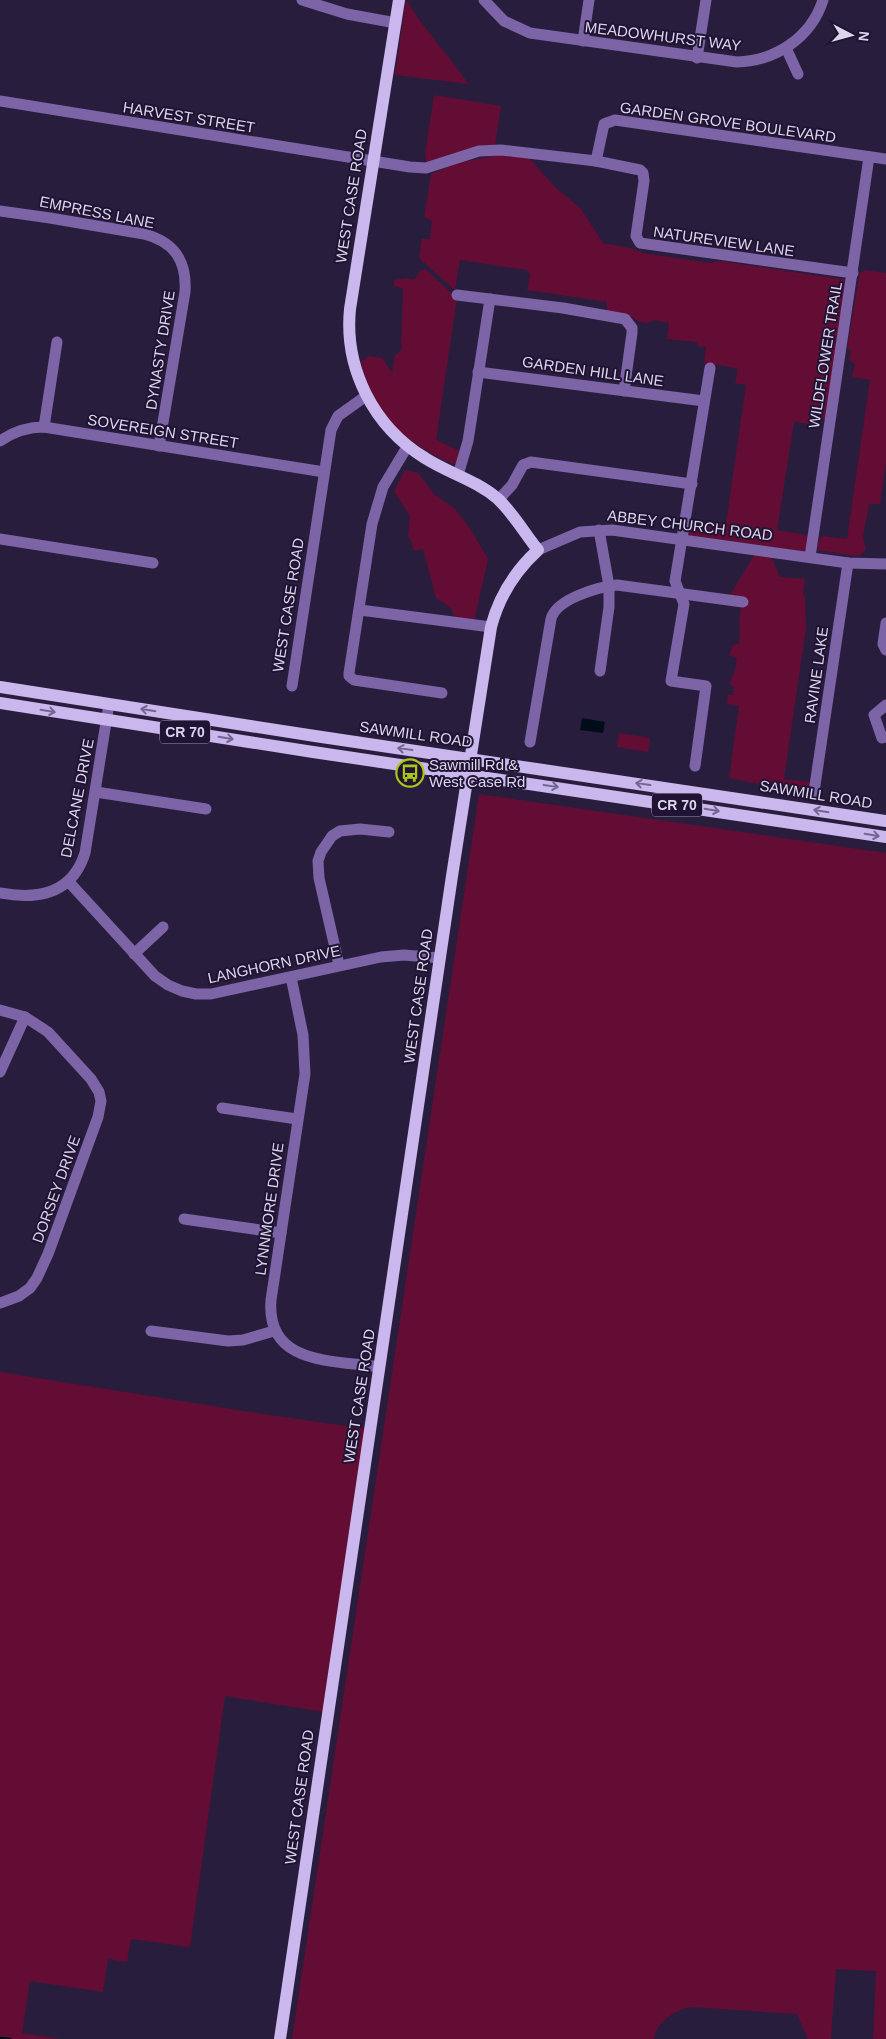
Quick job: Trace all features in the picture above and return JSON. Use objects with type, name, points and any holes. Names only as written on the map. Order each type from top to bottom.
[{"type":"main road","name":"WEST CASE ROAD","points":[[399,0],[349,326],[352,354],[366,396],[385,424],[407,446],[426,459],[471,481],[499,500],[538,550]]},
{"type":"main road","name":"ABBEY CHURCH ROAD","points":[[470,759],[491,627],[503,592],[518,571],[538,550]]},
{"type":"main road","name":"SAWMILL ROAD","points":[[0,687],[886,821]]},
{"type":"main road","name":"SAWMILL ROAD","points":[[0,703],[886,837]]},
{"type":"main road","name":"WEST CASE ROAD","points":[[280,2039],[470,759]]},
{"type":"street","points":[[302,0],[347,14],[396,23]]},
{"type":"street","name":"MEADOWHURST WAY","points":[[484,0],[495,13],[517,28],[530,33],[736,62],[750,62],[769,57],[786,48],[806,30],[818,13],[823,0]]},
{"type":"street","points":[[583,41],[589,0]]},
{"type":"street","points":[[697,58],[706,0]]},
{"type":"street","points":[[786,48],[798,74]]},
{"type":"street","name":"HARVEST STREET","points":[[0,101],[373,161]]},
{"type":"street","name":"GARDEN GROVE BOULEVARD","points":[[596,161],[604,124],[615,120],[886,159]]},
{"type":"street","name":"NATUREVIEW LANE","points":[[373,161],[426,168],[479,151],[501,150],[596,161],[640,170],[643,173],[644,181],[636,236],[640,243],[853,273]]},
{"type":"street","name":"WILDFLOWER TRAIL","points":[[810,557],[869,157]]},
{"type":"street","name":"EMPRESS LANE","points":[[0,211],[151,236],[170,246],[180,259]]},
{"type":"street","name":"DYNASTY DRIVE","points":[[159,446],[185,292],[186,276],[180,259]]},
{"type":"street","points":[[457,295],[563,308],[625,319],[632,328],[632,334],[624,391]]},
{"type":"street","points":[[458,474],[468,441],[490,299]]},
{"type":"street","points":[[44,427],[57,342]]},
{"type":"street","points":[[695,766],[706,686],[671,681],[684,604],[675,580],[710,368]]},
{"type":"street","name":"GARDEN HILL LANE","points":[[478,372],[704,401]]},
{"type":"street","name":"WEST CASE ROAD","points":[[292,686],[331,430],[334,422],[344,410],[366,396]]},
{"type":"street","name":"SOVEREIGN STREET","points":[[0,441],[22,430],[44,427],[324,472]]},
{"type":"street","points":[[407,446],[383,487],[377,504],[372,524],[349,676],[354,680],[442,693]]},
{"type":"street","points":[[499,500],[512,485],[523,465],[531,462],[692,484]]},
{"type":"street","points":[[599,530],[609,586],[609,607],[600,671]]},
{"type":"street","name":"ABBEY CHURCH ROAD","points":[[538,550],[574,535],[599,530],[626,530],[848,563],[886,564]]},
{"type":"street","points":[[0,539],[153,563]]},
{"type":"street","name":"RAVINE LAKE","points":[[814,792],[848,563]]},
{"type":"street","points":[[530,742],[552,613],[556,608],[599,587],[616,585],[743,602]]},
{"type":"street","points":[[360,610],[491,627]]},
{"type":"street","points":[[886,622],[883,644],[886,650]]},
{"type":"street","name":"DELCANE DRIVE","points":[[68,882],[82,861],[96,792],[109,704]]},
{"type":"street","points":[[886,705],[874,715],[882,738],[886,736]]},
{"type":"street","points":[[96,792],[206,809]]},
{"type":"street","points":[[339,966],[319,878],[318,861],[321,852],[332,836],[340,831],[360,829],[389,832]]},
{"type":"street","points":[[0,893],[27,897],[38,896],[68,882]]},
{"type":"street","name":"LANGHORN DRIVE","points":[[68,882],[161,981],[182,991],[196,994],[225,992],[392,955],[419,955],[440,958]]},
{"type":"street","points":[[134,954],[163,927]]},
{"type":"street","name":"LYNNMORE DRIVE","points":[[274,1330],[270,1307],[305,1074],[305,1053],[291,977]]},
{"type":"street","name":"DORSEY DRIVE","points":[[0,1010],[25,1018],[48,1032],[92,1079],[99,1092],[100,1101],[98,1117],[48,1254],[37,1278],[30,1288],[19,1296],[0,1304]]},
{"type":"street","points":[[0,1072],[25,1018]]},
{"type":"street","points":[[222,1108],[297,1119]]},
{"type":"street","points":[[184,1218],[281,1233]]},
{"type":"street","points":[[152,1331],[228,1341],[243,1340],[274,1330],[285,1345],[300,1354],[379,1367]]},
{"type":"shaded area","points":[[406,0],[420,21],[469,84],[395,75]]},
{"type":"shaded area","points":[[434,95],[501,106],[495,145],[427,166],[425,154]]},
{"type":"shaded area","points":[[498,155],[529,158],[556,188],[581,209],[603,243],[630,248],[643,253],[710,263],[720,261],[846,280],[826,419],[817,417],[816,425],[794,422],[777,530],[810,536],[807,552],[688,535],[690,520],[726,524],[746,385],[735,383],[738,369],[704,364],[706,347],[697,346],[697,342],[667,339],[669,323],[654,320],[648,323],[640,322],[625,314],[607,312],[607,302],[527,290],[530,275],[527,270],[460,260],[455,290],[419,258],[422,239],[430,239],[432,221],[424,217],[431,174],[458,163]]},
{"type":"shaded area","points":[[421,270],[426,270],[457,298],[436,440],[462,452],[458,466],[430,453],[405,436],[383,414],[367,388],[364,378],[361,362],[368,356],[382,358],[392,373],[395,356],[403,348],[401,345],[403,288],[394,286],[394,280],[408,278],[414,280]]},
{"type":"shaded area","points":[[864,270],[886,273],[886,462],[880,504],[869,504],[863,537],[866,549],[861,555],[855,556],[817,550],[819,539],[823,536],[847,539],[870,380],[852,377],[855,364],[849,360],[851,350],[847,348],[860,272]]},
{"type":"shaded area","points":[[405,470],[418,473],[434,494],[454,508],[469,527],[488,559],[474,621],[455,618],[451,608],[436,598],[423,549],[414,551],[408,536],[410,516],[394,491]]},
{"type":"shaded area","points":[[755,554],[770,554],[780,577],[805,579],[803,594],[805,597],[806,628],[784,779],[810,782],[809,794],[729,778],[739,706],[727,704],[728,695],[733,695],[734,687],[729,684],[734,674],[737,658],[729,655],[733,645],[739,644],[740,612],[744,601],[730,595]]},
{"type":"shaded area","points":[[582,718],[605,722],[603,733],[580,730]]},
{"type":"shaded area","points":[[619,733],[650,738],[648,752],[617,747]]},
{"type":"shaded area","points":[[479,794],[886,853],[886,2039],[873,2039],[876,1971],[836,1969],[831,2039],[808,2039],[797,2014],[690,2007],[672,2014],[662,2022],[655,2033],[654,2039],[292,2039]]},
{"type":"shaded area","points":[[0,1372],[367,1429],[324,1712],[225,1696],[190,1947],[131,1939],[127,1962],[108,1959],[103,1992],[30,1981],[22,2033],[60,2039],[0,2039]]},
{"type":"waterway","points":[[0,2038],[10,2039]]},
{"type":"place","name":"Sawmill Rd & West Case Rd","points":[[410,773]]}]
